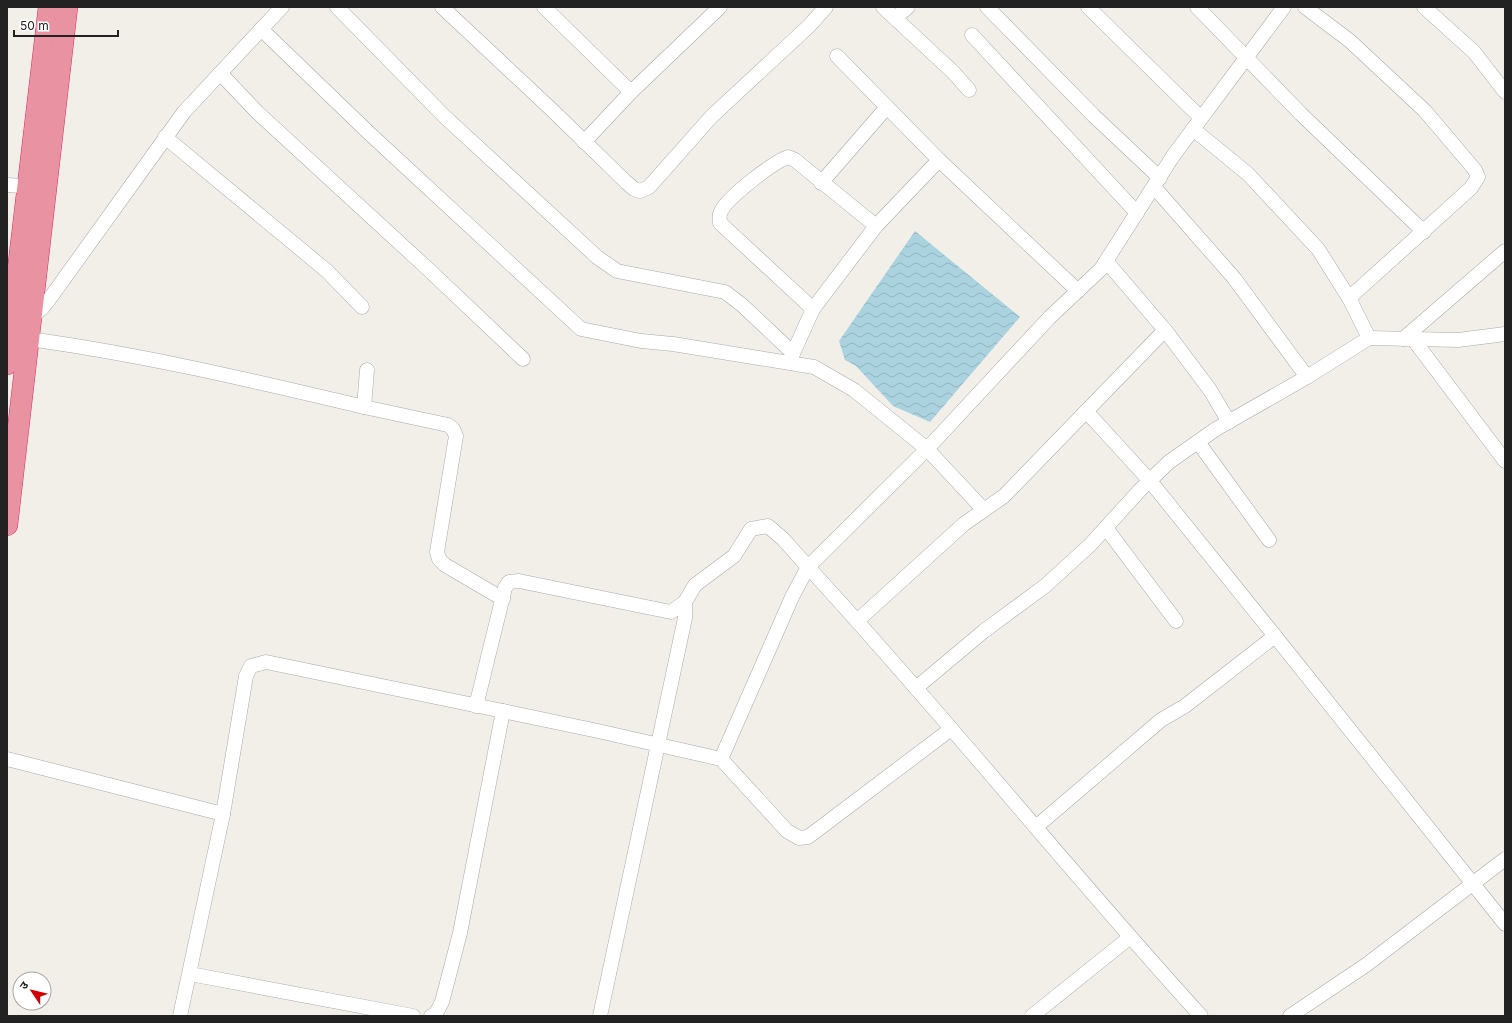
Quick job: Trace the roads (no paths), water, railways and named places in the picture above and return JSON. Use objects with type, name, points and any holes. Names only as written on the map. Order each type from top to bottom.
[{"type":"highway","points":[[7,525],[21,328],[37,188],[49,7]]},
{"type":"highway","points":[[7,364],[21,328],[11,292],[37,188],[67,7]]},
{"type":"street","points":[[282,7],[184,112],[48,301],[21,328],[59,343],[244,379],[448,425],[456,436],[437,552],[439,560],[445,566],[503,599]]},
{"type":"street","points":[[337,7],[444,116],[597,257],[617,271],[725,292],[742,305],[791,358]]},
{"type":"street","points":[[442,7],[634,189],[640,191],[649,187],[712,116],[809,26],[826,7]]},
{"type":"street","points":[[544,7],[631,92]]},
{"type":"street","points":[[584,142],[631,92],[720,7]]},
{"type":"street","points":[[883,7],[953,72],[969,90]]},
{"type":"street","points":[[895,18],[908,7]]},
{"type":"street","points":[[988,7],[1157,182],[1234,278],[1307,377]]},
{"type":"street","points":[[1088,7],[1197,124],[1248,174],[1318,249],[1349,298],[1369,338]]},
{"type":"street","points":[[1197,7],[1301,114],[1342,151],[1424,232]]},
{"type":"street","points":[[721,759],[792,597],[808,567],[927,449],[1050,317],[1101,269],[1157,182],[1197,124],[1248,58],[1284,7]]},
{"type":"street","points":[[1305,7],[1350,41],[1425,111],[1475,170],[1478,177],[1471,188],[1424,232],[1349,298]]},
{"type":"street","points":[[1424,7],[1474,52],[1505,92]]},
{"type":"street","points":[[261,29],[370,134],[581,329],[641,341],[791,358],[814,367],[854,390],[927,449],[984,510]]},
{"type":"street","points":[[972,35],[1137,213]]},
{"type":"street","points":[[837,56],[939,160],[1078,291]]},
{"type":"street","points":[[220,73],[275,128],[523,359]]},
{"type":"street","points":[[821,182],[887,107]]},
{"type":"street","points":[[165,138],[326,271],[362,307]]},
{"type":"street","points":[[813,309],[720,223],[719,214],[724,205],[750,182],[782,159],[788,157],[795,160],[876,226]]},
{"type":"street","points":[[791,358],[813,309],[876,226],[939,160]]},
{"type":"street","points":[[7,185],[37,188]]},
{"type":"street","points":[[1408,339],[1505,252]]},
{"type":"street","points":[[1106,261],[1165,330],[1210,390],[1230,422]]},
{"type":"street","points":[[858,621],[964,524],[1004,496],[1165,330]]},
{"type":"street","points":[[916,688],[984,631],[1045,586],[1090,545],[1169,462],[1230,422],[1307,377],[1369,338],[1458,340],[1505,334]]},
{"type":"street","points":[[1408,339],[1505,461]]},
{"type":"street","points":[[364,407],[367,370]]},
{"type":"street","points":[[1086,411],[1150,481],[1505,924]]},
{"type":"street","points":[[1198,442],[1269,540]]},
{"type":"street","points":[[476,706],[503,599],[509,582],[519,580],[671,612],[685,602],[695,585],[734,556],[751,528],[768,526],[783,539],[858,621],[1036,827],[1129,938],[1201,1016]]},
{"type":"street","points":[[1106,528],[1176,621]]},
{"type":"street","points":[[600,1016],[685,618],[685,602]]},
{"type":"street","points":[[1036,827],[1161,720],[1185,706],[1275,636]]},
{"type":"street","points":[[180,1016],[223,814],[246,676],[251,666],[266,662],[658,744],[721,759],[787,831],[800,838],[808,837],[951,729]]},
{"type":"street","points":[[431,1016],[435,1015],[442,1002],[460,933],[503,712]]},
{"type":"street","points":[[7,759],[223,814]]},
{"type":"street","points":[[1290,1016],[1366,965],[1505,859]]},
{"type":"street","points":[[1032,1016],[1129,938]]},
{"type":"street","points":[[190,974],[412,1016]]},
{"type":"water","points":[[915,231],[1020,317],[930,422],[893,406],[856,366],[845,360],[839,341]]}]
